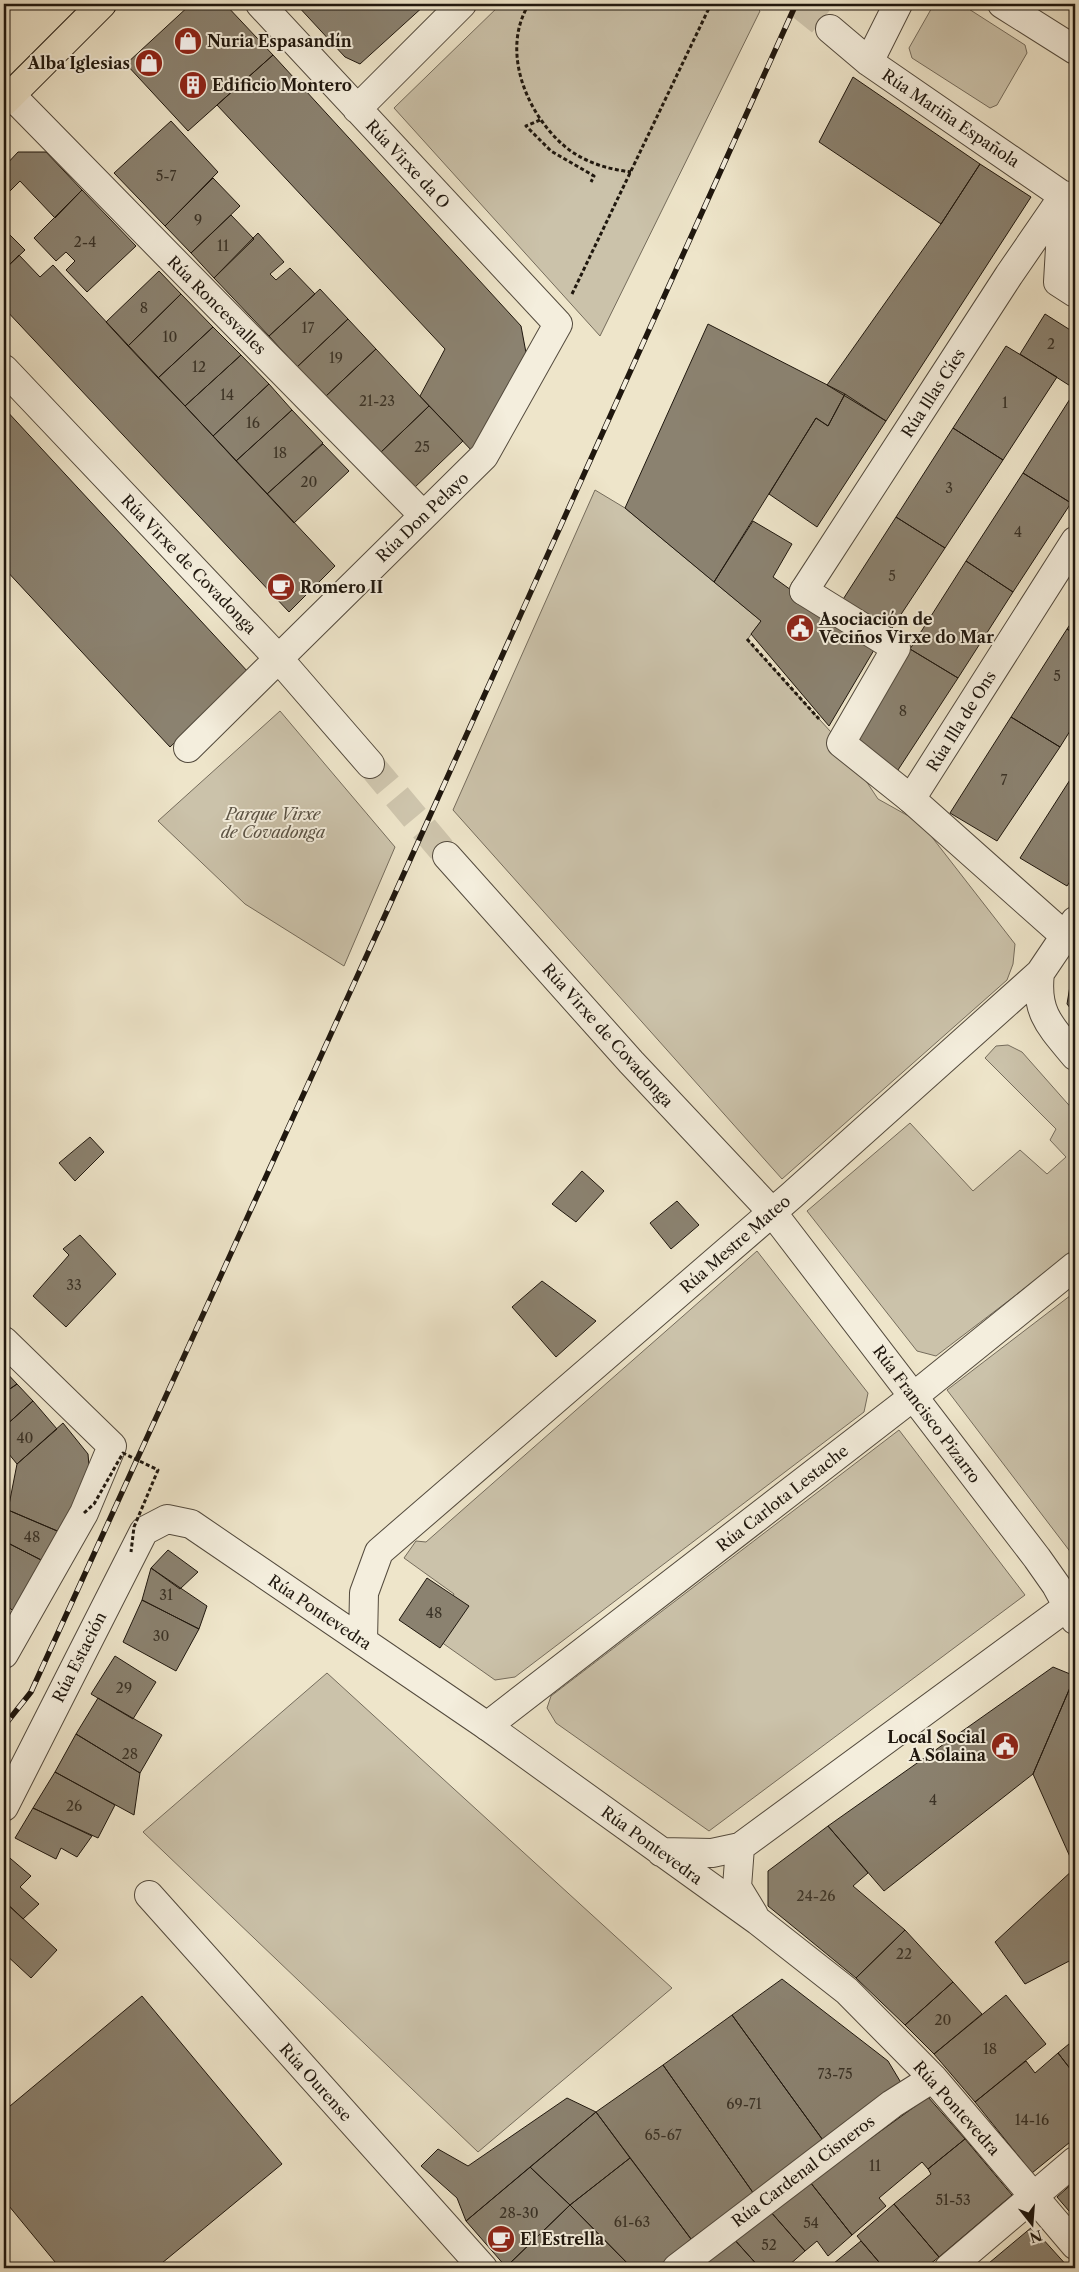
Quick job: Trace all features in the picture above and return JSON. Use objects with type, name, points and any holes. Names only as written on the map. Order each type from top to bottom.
[{"type":"main road","points":[[7,99],[102,4]]},
{"type":"street","name":"Rúa Virxe da O","points":[[260,4],[558,324]]},
{"type":"street","points":[[357,109],[462,4]]},
{"type":"street","points":[[869,62],[898,4]]},
{"type":"street","points":[[1002,4],[1075,50]]},
{"type":"street","name":"Rúa Mariña Española","points":[[830,29],[869,62],[1069,199]]},
{"type":"street","name":"Rúa Roncesvalles","points":[[7,99],[423,515]]},
{"type":"street","points":[[1069,199],[1058,282],[1075,293]]},
{"type":"street","name":"Rúa Illas Cíes","points":[[841,743],[896,648],[804,591],[1009,275],[1069,199]]},
{"type":"street","name":"Rúa Don Pelayo","points":[[188,748],[484,456],[558,324]]},
{"type":"street","name":"Rúa Virxe de Covadonga","points":[[4,369],[279,659],[370,764]]},
{"type":"street","name":"Rúa Illa de Ons","points":[[911,799],[1075,541]]},
{"type":"street","points":[[841,743],[1070,929]]},
{"type":"street","name":"Rúa Virxe de Covadonga","points":[[447,856],[631,1062],[772,1212]]},
{"type":"street","name":"Rúa Mestre Mateo","points":[[363,1641],[364,1593],[379,1552],[772,1212],[999,1010],[1040,973],[1070,929]]},
{"type":"street","points":[[1040,973],[1038,992],[1046,1021],[1075,1056]]},
{"type":"street","points":[[999,1010],[1016,1012],[1046,1021]]},
{"type":"street","name":"Rúa Francisco Pizarro","points":[[772,1212],[1037,1558],[1073,1609]]},
{"type":"street","name":"Rúa Carlota Lestache","points":[[487,1726],[914,1396],[1075,1266]]},
{"type":"street","points":[[4,1341],[112,1446],[84,1513],[7,1638]]},
{"type":"street","name":"Rúa Pontevedra","points":[[167,1520],[191,1524],[487,1726],[758,1921],[847,1992],[933,2078],[1075,2245]]},
{"type":"street","name":"Rúa Estación","points":[[4,1807],[132,1552],[144,1531],[167,1520]]},
{"type":"street","points":[[661,1852],[712,1854],[740,1848],[1073,1609]]},
{"type":"street","points":[[740,1848],[736,1874],[737,1887],[758,1921]]},
{"type":"street","name":"Rúa Ourense","points":[[149,1895],[483,2268]]},
{"type":"street","name":"Rúa Cardenal Cisneros","points":[[677,2268],[892,2104],[933,2078]]},
{"type":"street","points":[[949,2268],[1075,2162]]},
{"type":"path","points":[[529,4],[516,42],[518,68],[528,99],[540,120],[561,144],[584,159],[610,170],[631,172]]},
{"type":"path","points":[[558,324],[711,4]]},
{"type":"path","points":[[540,120],[526,126],[551,151],[594,176],[591,182]]},
{"type":"path","points":[[747,639],[841,743]]},
{"type":"path","points":[[84,1513],[94,1504],[123,1453],[158,1470],[134,1527],[132,1552]]},
{"type":"green space","points":[[501,4],[753,4],[760,11],[600,336],[394,108]]},
{"type":"green space","points":[[934,4],[961,4],[1025,45],[1027,53],[997,105],[990,108],[912,58],[909,48]]},
{"type":"green space","points":[[595,490],[625,508],[761,621],[747,640],[841,743],[878,799],[921,823],[1015,944],[1013,964],[1007,980],[782,1179],[453,810]]},
{"type":"green space","name":"Parque Virxe de Covadonga","points":[[280,711],[395,847],[344,966],[245,904],[158,821]]},
{"type":"green space","points":[[1008,1045],[1022,1052],[1075,1112],[1075,1250],[936,1356],[917,1351],[807,1211],[910,1123],[973,1191],[1020,1150],[1047,1174],[1066,1157],[1050,1140],[1056,1129],[985,1058],[996,1046]]},
{"type":"green space","points":[[757,1251],[868,1393],[864,1412],[515,1677],[495,1680],[434,1637],[454,1594],[404,1558],[416,1541],[426,1542]]},
{"type":"green space","points":[[1075,1292],[1075,1558],[947,1390]]},
{"type":"green space","points":[[899,1430],[1025,1595],[709,1831],[556,1723],[547,1708],[551,1696]]},
{"type":"green space","points":[[327,1673],[672,1988],[478,2152],[143,1832]]},
{"type":"building","name":"Edificio Montero","points":[[191,4],[225,4],[273,55],[188,131],[126,64]]},
{"type":"building","points":[[296,4],[425,5],[360,64],[345,57]]},
{"type":"building","points":[[273,55],[521,326],[527,358],[473,452],[420,396],[445,349],[217,105]]},
{"type":"building","points":[[853,77],[980,164],[941,224],[819,142]]},
{"type":"building","points":[[171,121],[218,172],[165,226],[114,173]]},
{"type":"building","points":[[18,152],[46,152],[82,190],[55,218],[20,181],[4,197],[4,167]]},
{"type":"building","points":[[980,164],[1031,197],[886,421],[827,385],[941,224]]},
{"type":"building","points":[[213,178],[240,206],[191,253],[165,226]]},
{"type":"building","points":[[82,190],[136,246],[87,292],[66,270],[75,261],[66,252],[56,261],[34,238]]},
{"type":"building","points":[[231,215],[254,239],[214,278],[191,253]]},
{"type":"building","points":[[4,229],[25,250],[4,270]]},
{"type":"building","points":[[258,233],[284,262],[270,274],[276,280],[290,268],[315,294],[269,336],[214,278]]},
{"type":"building","points":[[19,255],[40,277],[53,265],[335,566],[289,612],[4,308],[4,270]]},
{"type":"building","points":[[159,271],[181,294],[128,346],[106,322]]},
{"type":"building","points":[[320,289],[348,319],[297,367],[269,336]]},
{"type":"building","points":[[181,294],[213,327],[158,378],[128,346]]},
{"type":"building","points":[[1045,314],[1075,333],[1075,389],[1020,354]]},
{"type":"building","points":[[348,319],[376,349],[326,396],[297,367]]},
{"type":"building","points":[[708,324],[845,394],[828,426],[816,418],[714,582],[625,508]]},
{"type":"building","points":[[213,327],[241,355],[185,406],[158,378]]},
{"type":"building","points":[[1006,346],[1057,377],[1003,460],[953,428]]},
{"type":"building","points":[[376,349],[429,406],[380,453],[326,396]]},
{"type":"building","points":[[241,355],[269,384],[213,436],[185,406]]},
{"type":"building","points":[[269,384],[292,410],[236,461],[213,436]]},
{"type":"building","points":[[1075,391],[1075,496],[1071,503],[1023,473]]},
{"type":"building","points":[[845,394],[886,421],[817,527],[769,494],[816,418],[828,426]]},
{"type":"building","points":[[429,406],[463,441],[413,489],[380,453]]},
{"type":"building","points":[[4,408],[249,673],[170,747],[4,568]]},
{"type":"building","points":[[292,410],[323,443],[267,494],[236,461]]},
{"type":"building","points":[[953,428],[1003,460],[945,548],[896,517]]},
{"type":"building","points":[[323,444],[349,471],[294,523],[267,494]]},
{"type":"building","points":[[1023,473],[1071,503],[1013,592],[966,561]]},
{"type":"building","points":[[896,517],[945,548],[888,634],[840,604]]},
{"type":"building","name":"Asociación de Veciños Virxe do Mar","points":[[753,521],[792,544],[773,577],[874,650],[829,726],[751,634],[761,621],[714,582]]},
{"type":"building","points":[[966,561],[1013,592],[958,678],[910,649]]},
{"type":"building","points":[[1075,617],[1075,634],[1067,629]]},
{"type":"building","points":[[1067,629],[1075,634],[1075,723],[1060,747],[1011,717]]},
{"type":"building","points":[[910,649],[958,678],[896,773],[848,745]]},
{"type":"building","points":[[1011,717],[1060,747],[997,841],[950,813]]},
{"type":"building","points":[[1075,772],[1075,874],[1067,886],[1020,858]]},
{"type":"building","points":[[1075,982],[1075,1014],[1067,1004],[1070,986]]},
{"type":"building","points":[[90,1137],[104,1152],[75,1181],[59,1163]]},
{"type":"building","points":[[582,1171],[604,1191],[576,1222],[552,1204]]},
{"type":"building","points":[[677,1201],[699,1225],[671,1249],[650,1223]]},
{"type":"building","points":[[80,1235],[116,1274],[66,1327],[33,1296],[69,1255],[63,1249]]},
{"type":"building","points":[[542,1281],[596,1321],[556,1357],[512,1307]]},
{"type":"building","points":[[4,1370],[17,1384],[4,1393]]},
{"type":"building","points":[[17,1384],[33,1401],[4,1427],[4,1393]]},
{"type":"building","points":[[33,1401],[57,1429],[17,1464],[4,1448],[4,1427]]},
{"type":"building","points":[[63,1423],[88,1454],[90,1477],[62,1533],[8,1510],[17,1464]]},
{"type":"building","points":[[8,1510],[62,1533],[47,1563],[4,1541],[4,1523]]},
{"type":"building","points":[[4,1541],[47,1563],[15,1612],[4,1604]]},
{"type":"building","points":[[168,1550],[198,1572],[180,1589],[151,1568]]},
{"type":"building","points":[[151,1568],[207,1606],[199,1629],[142,1600]]},
{"type":"building","points":[[427,1578],[469,1606],[440,1648],[399,1620]]},
{"type":"building","points":[[142,1600],[199,1629],[176,1671],[123,1642]]},
{"type":"building","points":[[115,1656],[156,1682],[133,1719],[91,1694]]},
{"type":"building","points":[[1053,1667],[1075,1676],[1033,1774],[884,1891],[828,1826]]},
{"type":"building","points":[[1075,1676],[1075,1868],[1033,1774]]},
{"type":"building","points":[[98,1698],[162,1735],[140,1773],[76,1734]]},
{"type":"building","points":[[76,1734],[140,1773],[134,1815],[55,1772]]},
{"type":"building","points":[[55,1772],[115,1805],[98,1838],[33,1808]]},
{"type":"building","points":[[33,1808],[92,1836],[77,1857],[61,1848],[56,1859],[15,1838]]},
{"type":"building","points":[[828,1826],[868,1873],[853,1886],[905,1930],[856,1978],[768,1906],[768,1871]]},
{"type":"building","points":[[4,1853],[31,1876],[20,1887],[39,1904],[23,1919],[4,1901]]},
{"type":"building","points":[[1075,1868],[1075,1958],[1025,1984],[995,1942]]},
{"type":"building","points":[[4,1901],[57,1950],[31,1978],[4,1953]]},
{"type":"building","points":[[905,1930],[953,1982],[905,2025],[856,1978]]},
{"type":"building","points":[[782,1979],[888,2061],[903,2086],[825,2143],[732,2015]]},
{"type":"building","points":[[953,1982],[982,2014],[934,2054],[905,2025]]},
{"type":"building","points":[[1006,1995],[1046,2044],[975,2102],[934,2054]]},
{"type":"building","points":[[142,1996],[282,2164],[156,2268],[60,2268],[4,2200],[4,2111]]},
{"type":"building","points":[[732,2015],[825,2143],[754,2194],[663,2065]]},
{"type":"building","points":[[1075,2039],[1075,2075],[1058,2053]]},
{"type":"building","points":[[1058,2053],[1075,2075],[1075,2138],[1032,2173],[975,2102],[1026,2061],[1035,2073]]},
{"type":"building","points":[[663,2065],[754,2194],[691,2239],[596,2112]]},
{"type":"building","points":[[928,2097],[965,2139],[928,2169],[922,2162],[879,2198],[886,2206],[852,2235],[810,2182]]},
{"type":"building","points":[[567,2098],[596,2112],[466,2221],[457,2198],[421,2166],[438,2149],[468,2166]]},
{"type":"building","points":[[596,2112],[630,2158],[570,2205],[530,2167]]},
{"type":"building","points":[[965,2139],[1012,2195],[939,2257],[894,2204],[931,2174],[928,2169]]},
{"type":"building","points":[[630,2158],[691,2239],[657,2268],[632,2268],[570,2205]]},
{"type":"building","points":[[530,2167],[570,2205],[506,2267],[466,2221]]},
{"type":"building","points":[[1075,2181],[1075,2218],[1057,2197]]},
{"type":"building","points":[[810,2182],[852,2235],[828,2256],[817,2241],[805,2251],[770,2211]]},
{"type":"building","points":[[894,2204],[939,2257],[925,2268],[884,2268],[857,2236]]},
{"type":"building","points":[[570,2205],[632,2268],[506,2267]]},
{"type":"building","points":[[770,2211],[805,2251],[788,2266],[790,2268],[760,2268],[733,2238]]},
{"type":"building","points":[[1032,2227],[1069,2268],[983,2268]]},
{"type":"building","points":[[733,2238],[760,2268],[698,2268]]},
{"type":"building","points":[[861,2241],[884,2268],[828,2268]]},
{"type":"tunnel","points":[[799,4],[830,29]]},
{"type":"tunnel","points":[[370,764],[447,856]]},
{"type":"railway","points":[[4,1726],[31,1692],[387,911],[796,4]]},
{"type":"place","name":"Nuria Espasandín","points":[[188,41]]},
{"type":"place","name":"Alba Iglesias","points":[[149,63]]},
{"type":"place","name":"Edificio Montero","points":[[193,85]]},
{"type":"place","name":"Romero II","points":[[281,587]]},
{"type":"place","name":"Asociación de Veciños Virxe do Mar","points":[[800,628]]},
{"type":"place","name":"Local Social A Solaina","points":[[1005,1746]]},
{"type":"place","name":"El Estrella","points":[[501,2239]]}]
